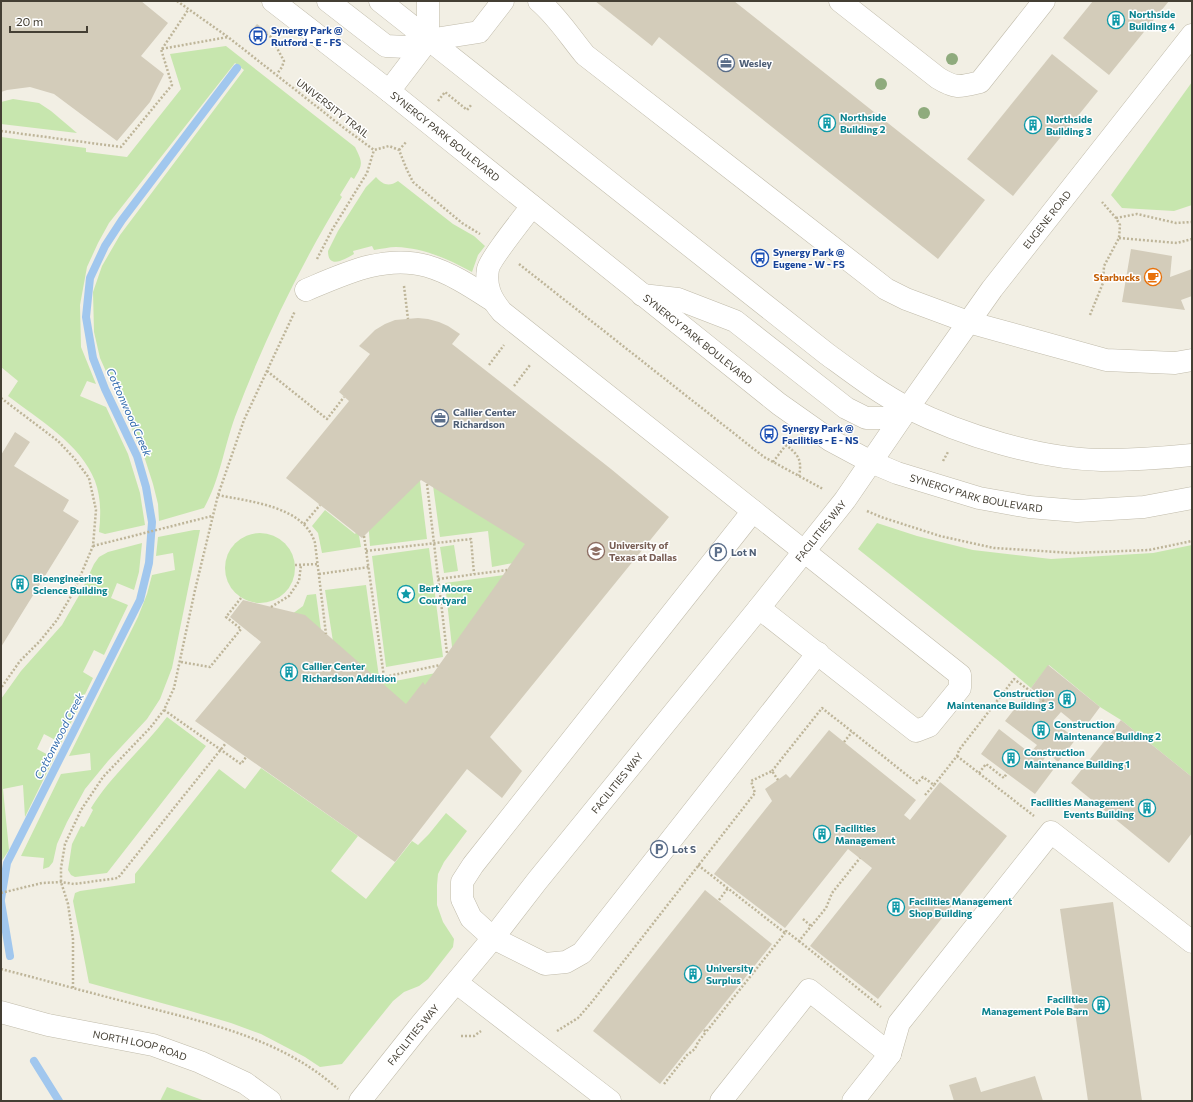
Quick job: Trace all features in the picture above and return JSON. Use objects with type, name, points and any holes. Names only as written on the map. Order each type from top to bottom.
[{"type":"street","name":"SYNERGY PARK BOULEVARD","points":[[273,1],[389,91],[778,404],[830,440],[897,474],[979,498],[1029,507],[1077,511],[1144,507],[1192,498]]},
{"type":"street","points":[[328,1],[386,46],[406,47],[428,40],[479,32],[503,1]]},
{"type":"street","points":[[380,1],[826,354],[865,382],[908,408],[959,429],[1009,446],[1062,457],[1100,460],[1152,459],[1192,455]]},
{"type":"street","points":[[389,91],[428,40],[428,1]]},
{"type":"street","points":[[539,1],[546,7],[585,55],[886,290],[968,322],[1106,360],[1175,363],[1192,360]]},
{"type":"street","points":[[840,1],[938,78],[951,86],[965,86],[980,82],[988,74],[1044,1]]},
{"type":"street","name":"EUGENE ROAD","points":[[908,408],[968,322],[1006,271],[1192,35]]},
{"type":"street","points":[[492,300],[487,283],[488,268],[532,206]]},
{"type":"street","points":[[306,290],[341,275],[371,265],[401,262],[426,266],[449,274],[492,300],[502,312],[960,675],[960,688],[929,726],[916,731],[760,608]]},
{"type":"street","points":[[642,295],[678,299],[735,321],[846,408],[866,418],[888,418],[908,408]]},
{"type":"street","name":"FACILITIES WAY","points":[[360,1101],[760,608],[845,500],[908,408]]},
{"type":"street","points":[[753,511],[473,865],[462,882],[462,899],[471,918],[493,938],[545,964],[566,962],[582,953],[818,653]]},
{"type":"street","points":[[853,1101],[890,1054],[900,1023],[1051,832],[1192,942]]},
{"type":"street","points":[[457,983],[593,1094],[610,1101]]},
{"type":"street","points":[[721,1101],[809,990],[890,1054]]},
{"type":"street","name":"NORTH LOOP ROAD","points":[[1,1012],[48,1025],[153,1045],[200,1062],[245,1083],[270,1101]]},
{"type":"path","name":"UNIVERSITY TRAIL","points":[[177,1],[277,74],[374,150],[389,146],[399,150]]},
{"type":"path","points":[[161,49],[188,10]]},
{"type":"path","points":[[266,34],[271,37],[284,61],[282,68],[277,74]]},
{"type":"path","points":[[161,49],[228,37]]},
{"type":"path","points":[[1,131],[121,147],[172,85],[161,49]]},
{"type":"path","points":[[435,104],[445,92],[468,110],[475,101]]},
{"type":"path","points":[[407,141],[399,150],[406,170],[413,182],[462,223],[481,235]]},
{"type":"path","points":[[73,988],[73,938],[68,904],[61,882],[60,868],[65,844],[81,810],[103,777],[150,728],[164,710],[174,688],[212,516],[244,420],[306,290],[319,254],[367,173],[374,150]]},
{"type":"path","points":[[1090,315],[1103,283],[1104,266],[1118,238],[1120,225],[1102,202]]},
{"type":"path","points":[[1116,218],[1137,214],[1176,224],[1192,222]]},
{"type":"path","points":[[1118,238],[1177,243],[1192,239]]},
{"type":"path","points":[[514,260],[764,457],[822,488]]},
{"type":"path","points":[[401,262],[408,319]]},
{"type":"path","points":[[267,371],[327,419],[344,397]]},
{"type":"path","points":[[1,398],[58,441],[89,478],[96,510],[93,546],[74,591],[57,620],[40,641],[20,661],[1,688]]},
{"type":"path","points":[[782,442],[799,457],[801,466],[799,476]]},
{"type":"path","points":[[773,462],[786,445]]},
{"type":"path","points":[[427,484],[447,653]]},
{"type":"path","points":[[218,495],[276,507],[290,514],[304,524],[313,536],[315,543],[326,634]]},
{"type":"path","points":[[304,524],[320,505]]},
{"type":"path","points":[[864,509],[881,517],[940,536],[994,548],[1073,553],[1149,550],[1192,541]]},
{"type":"path","points":[[93,546],[212,516]]},
{"type":"path","points":[[364,536],[384,677],[440,665]]},
{"type":"path","points":[[366,551],[471,539],[474,574]]},
{"type":"path","points":[[295,565],[318,564]]},
{"type":"path","points":[[271,607],[289,596],[299,580],[301,565]]},
{"type":"path","points":[[319,574],[369,567]]},
{"type":"path","points":[[438,579],[507,570]]},
{"type":"path","points":[[180,662],[210,667],[241,629],[226,617],[238,604],[241,598]]},
{"type":"path","points":[[164,710],[240,764],[246,757]]},
{"type":"path","points":[[844,742],[852,732]]},
{"type":"path","points":[[1,893],[42,883],[61,882],[74,884],[118,878],[226,743]]},
{"type":"path","points":[[957,756],[1028,810],[1051,832]]},
{"type":"path","points":[[979,773],[986,764],[1004,778],[1007,773]]},
{"type":"path","points":[[556,1032],[578,1018],[755,793],[751,781],[772,771],[778,780]]},
{"type":"path","points":[[924,795],[934,785]]},
{"type":"path","points":[[799,941],[826,908],[832,893],[860,858]]},
{"type":"path","points":[[698,865],[785,933],[786,931],[828,962],[884,1009]]},
{"type":"path","points":[[719,900],[728,888]]},
{"type":"path","points":[[760,914],[763,910]]},
{"type":"path","points":[[803,919],[811,926]]},
{"type":"path","points":[[664,1084],[687,1055],[695,1049],[705,1031],[725,1005],[785,933]]},
{"type":"path","points":[[1,969],[207,1022],[236,1031],[291,1056],[320,1074],[336,1087]]},
{"type":"green space","points":[[226,46],[355,147],[361,163],[354,179],[351,177],[340,195],[342,197],[297,277],[258,360],[235,417],[218,475],[204,508],[159,521],[158,504],[144,456],[100,358],[94,332],[93,292],[102,266],[120,235],[244,70],[235,63],[109,223],[87,267],[80,305],[81,347],[96,384],[87,381],[80,396],[106,407],[128,454],[140,493],[145,525],[105,534],[99,532],[99,500],[95,481],[80,455],[58,433],[8,396],[18,381],[1,367],[1,137],[86,148],[86,152],[127,157],[181,89],[170,54]]},
{"type":"green space","points":[[1192,82],[1192,205],[1174,211],[1122,208],[1111,195]]},
{"type":"green space","points":[[13,99],[39,103],[77,133],[1,124],[1,102]]},
{"type":"green space","points":[[376,177],[381,182],[386,184],[392,184],[398,181],[453,224],[474,236],[485,246],[478,255],[472,272],[436,255],[406,248],[393,247],[374,250],[372,246],[353,251],[354,254],[338,262],[331,260],[328,251],[338,231],[366,187]]},
{"type":"green space","points":[[417,456],[427,539],[370,546],[368,519]]},
{"type":"green space","points":[[429,456],[542,544],[529,560],[492,567],[488,531],[440,537]]},
{"type":"green space","points":[[325,510],[355,534],[358,530],[361,547],[322,553],[318,533],[312,526]]},
{"type":"green space","points":[[877,523],[917,536],[973,550],[1051,559],[1153,553],[1192,545],[1192,777],[1121,720],[1100,707],[1049,665],[1031,688],[858,549]]},
{"type":"green space","points":[[200,530],[172,668],[160,699],[147,719],[108,761],[85,789],[57,844],[53,862],[49,867],[43,869],[44,858],[21,856],[61,774],[91,770],[90,753],[69,756],[138,617],[147,594],[152,575],[175,570],[173,553],[156,556],[158,537]]},
{"type":"green space","points":[[260,533],[273,536],[285,543],[292,555],[295,568],[292,581],[285,593],[273,600],[260,603],[247,600],[235,593],[228,581],[225,568],[228,555],[235,543],[247,536]]},
{"type":"green space","points":[[142,543],[139,572],[134,590],[117,583],[111,598],[128,605],[104,655],[94,650],[83,672],[93,678],[61,743],[44,734],[37,749],[54,758],[25,817],[23,785],[3,789],[9,850],[1,862],[1,699],[21,671],[62,625],[99,557],[108,552]]},
{"type":"green space","points":[[454,545],[458,571],[444,573],[440,547]]},
{"type":"green space","points":[[429,548],[443,657],[386,667],[372,556]]},
{"type":"green space","points":[[520,573],[453,656],[445,583]]},
{"type":"green space","points":[[366,585],[380,684],[441,672],[406,716],[336,661],[325,590]]},
{"type":"green space","points":[[316,594],[324,652],[284,620],[303,606],[307,595]]},
{"type":"green space","points":[[167,717],[206,746],[107,873],[75,877],[71,875],[68,870],[72,844],[81,826],[84,827],[93,810],[91,808],[108,784]]},
{"type":"green space","points":[[261,768],[358,836],[331,871],[366,899],[412,841],[418,845],[446,813],[467,831],[444,862],[438,874],[437,905],[443,922],[454,939],[453,947],[428,979],[419,986],[404,992],[393,1001],[342,1064],[320,1067],[305,1057],[261,1034],[231,1023],[89,983],[73,901],[75,893],[135,883],[135,874],[219,769],[245,789]]},
{"type":"green space","points":[[167,1087],[205,1101],[160,1101]]},
{"type":"building","points":[[1,1],[141,1],[168,23],[141,56],[164,74],[150,102],[117,141],[54,94],[30,87],[1,92]]},
{"type":"building","name":"Northside Building 2","points":[[595,1],[734,1],[985,200],[938,259],[659,37],[652,46]]},
{"type":"building","name":"Northside Building 4","points":[[1093,1],[1169,1],[1109,75],[1063,38]]},
{"type":"building","points":[[257,24],[268,32],[261,40],[250,32]]},
{"type":"building","name":"Northside Building 3","points":[[1052,54],[1098,91],[1013,196],[967,159]]},
{"type":"building","points":[[1131,249],[1172,256],[1170,277],[1192,269],[1192,296],[1181,300],[1185,310],[1122,302]]},
{"type":"building","points":[[418,318],[439,322],[460,334],[452,344],[611,469],[669,517],[490,737],[522,771],[502,798],[467,769],[395,862],[195,721],[261,642],[230,617],[243,600],[305,615],[406,704],[423,682],[425,685],[525,544],[421,480],[362,538],[286,478],[349,401],[339,392],[370,354],[359,346],[375,330],[385,324],[395,320]]},
{"type":"building","name":"Bioengineering Science Building","points":[[15,432],[30,442],[14,466],[69,500],[63,511],[79,521],[1,647],[1,455]]},
{"type":"building","points":[[1048,665],[1100,707],[1083,730],[1061,712],[1053,721],[1076,739],[1058,762],[1048,753],[1042,762],[1053,770],[1035,794],[981,754],[999,729],[1030,753],[1037,745],[1005,721],[1023,698],[1035,707],[1042,697],[1031,688]]},
{"type":"building","name":"Facilities Management Events Building","points":[[1121,720],[1192,777],[1192,833],[1169,863],[1071,783]]},
{"type":"building","points":[[829,730],[916,800],[904,815],[910,820],[940,782],[1007,836],[878,999],[810,946],[872,868],[848,849],[785,928],[714,874],[772,801],[765,789],[786,774],[790,778]]},
{"type":"building","name":"University Surplus","points":[[705,890],[772,944],[660,1084],[593,1031]]},
{"type":"building","name":"Facilities Management Pole Barn","points":[[1113,902],[1142,1101],[1088,1101],[1060,909]]},
{"type":"building","points":[[1035,1076],[1043,1101],[954,1101],[949,1085],[976,1077],[981,1092]]},
{"type":"waterway","name":"Cottonwood Creek","points":[[1,899],[7,863],[140,600],[149,563],[152,522],[146,487],[137,456],[105,389],[93,358],[86,317],[90,278],[105,246],[122,220],[237,68]]},
{"type":"waterway","name":"Cottonwood Creek","points":[[1,902],[10,956]]},
{"type":"waterway","name":"Cottonwood Creek","points":[[34,1061],[59,1101]]},
{"type":"place","name":"Northside Building 4","points":[[1116,20]]},
{"type":"place","name":"Synergy Park @ Rutford - E - FS","points":[[258,36]]},
{"type":"place","name":"Wesley","points":[[726,63]]},
{"type":"place","name":"Northside Building 2","points":[[827,123]]},
{"type":"place","name":"Northside Building 3","points":[[1033,125]]},
{"type":"place","name":"Synergy Park @ Eugene - W - FS","points":[[760,258]]},
{"type":"place","name":"Starbucks","points":[[1153,277]]},
{"type":"place","name":"Callier Center Richardson","points":[[440,418]]},
{"type":"place","name":"Synergy Park @ Facilities - E - NS","points":[[769,434]]},
{"type":"place","name":"University of Texas at Dallas","points":[[596,551]]},
{"type":"place","name":"Lot N","points":[[718,552]]},
{"type":"place","name":"Bioengineering Science Building","points":[[20,584]]},
{"type":"place","name":"Bert Moore Courtyard","points":[[406,594]]},
{"type":"place","name":"Callier Center Richardson Addition","points":[[289,672]]},
{"type":"place","name":"Construction Maintenance Building 3","points":[[1067,699]]},
{"type":"place","name":"Construction Maintenance Building 2","points":[[1041,730]]},
{"type":"place","name":"Construction Maintenance Building 1","points":[[1011,758]]},
{"type":"place","name":"Facilities Management Events Building","points":[[1147,808]]},
{"type":"place","name":"Facilities Management","points":[[822,834]]},
{"type":"place","name":"Lot S","points":[[659,849]]},
{"type":"place","name":"Facilities Management Shop Building","points":[[896,907]]},
{"type":"place","name":"University Surplus","points":[[693,974]]},
{"type":"place","name":"Facilities Management Pole Barn","points":[[1101,1005]]}]
